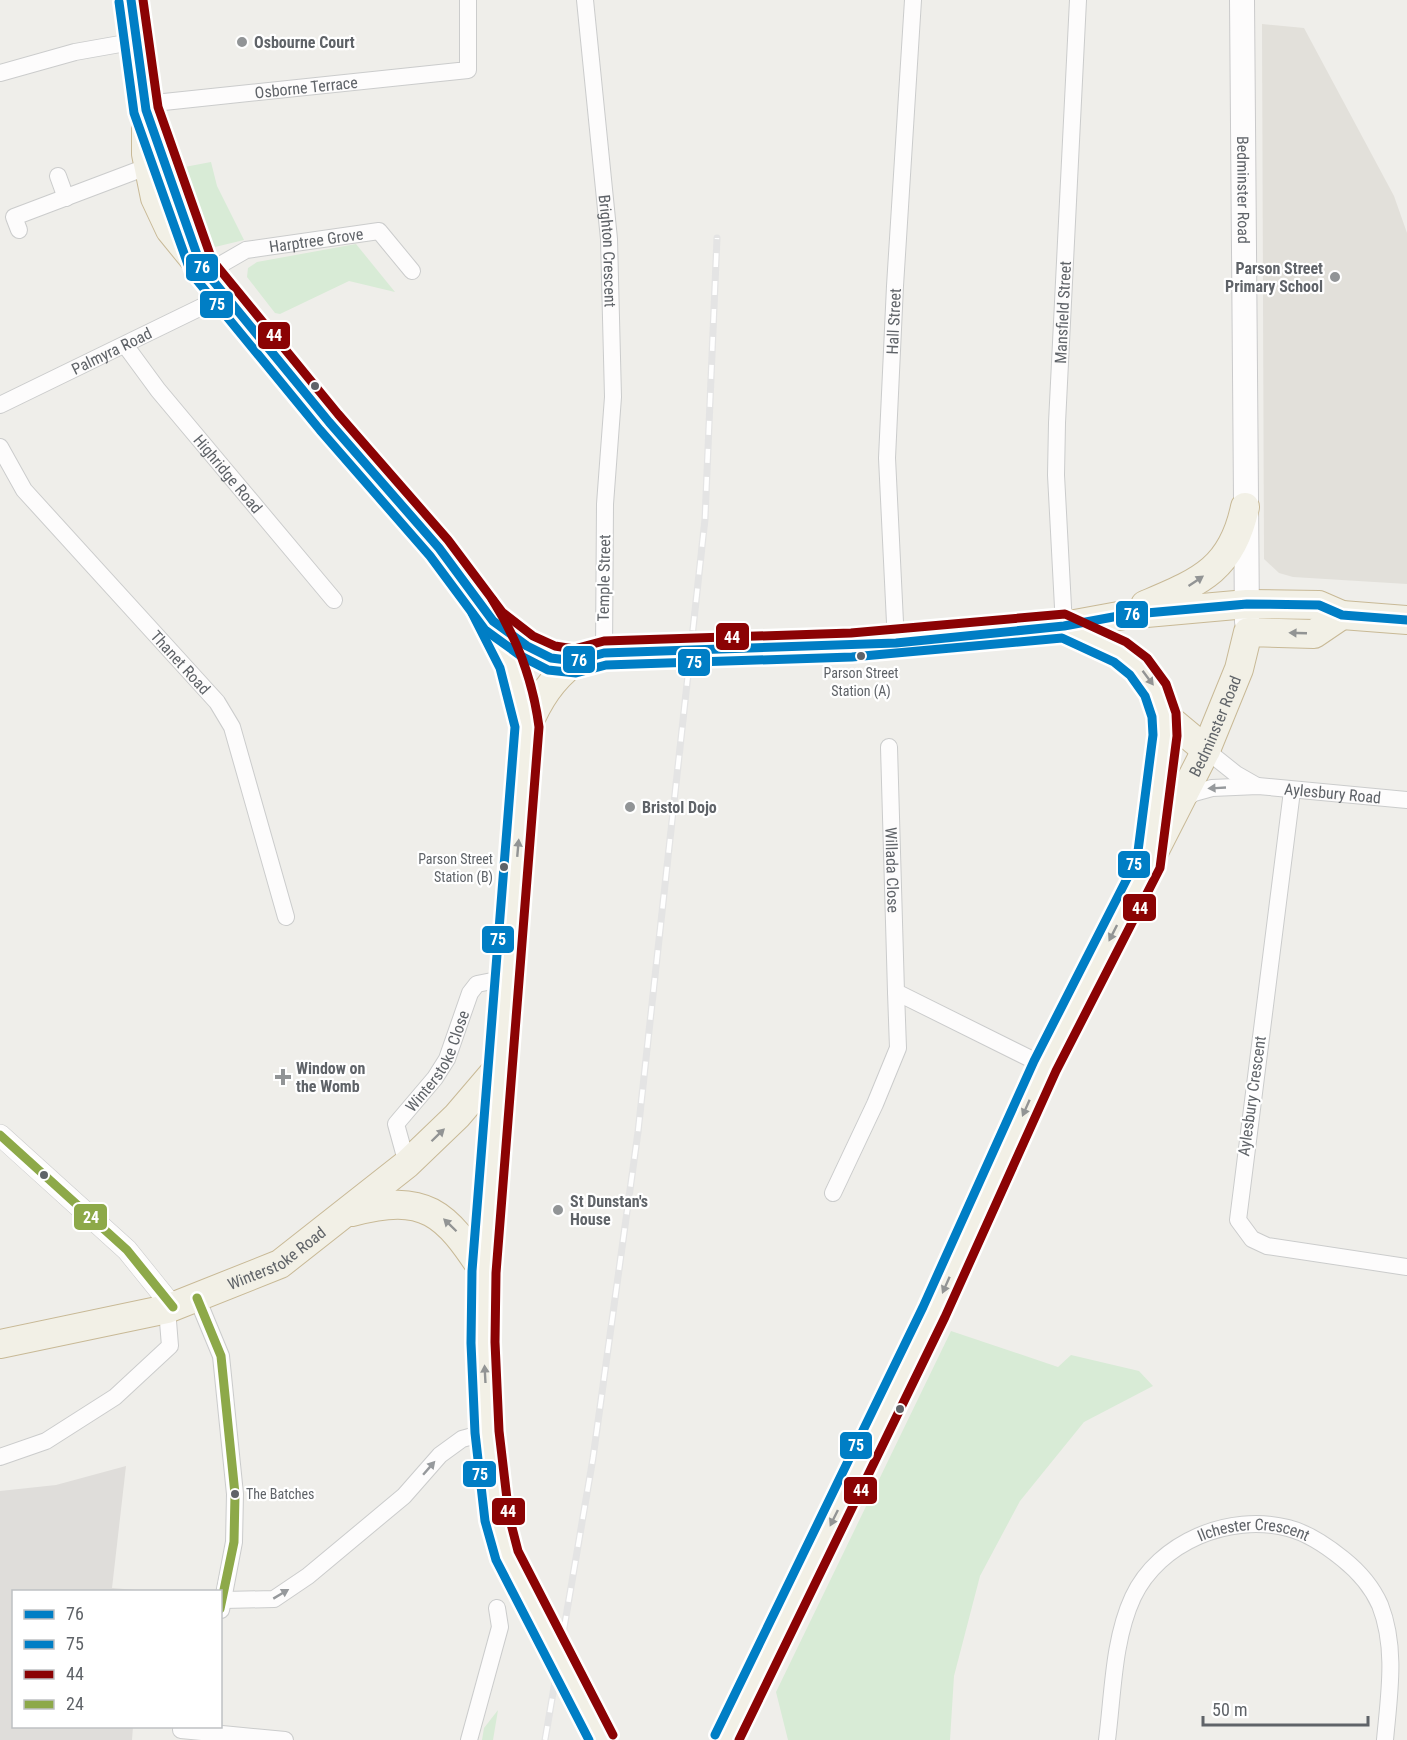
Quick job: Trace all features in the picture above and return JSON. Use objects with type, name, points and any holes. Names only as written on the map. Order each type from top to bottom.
[{"type":"highway","points":[[131,0],[145,107],[149,166],[161,214],[176,240],[204,270],[439,548],[493,621],[520,693],[527,728],[498,1068],[496,1141],[484,1272],[483,1342],[487,1432],[497,1518],[507,1555],[602,1740]]},
{"type":"highway","points":[[145,107],[204,270]]},
{"type":"highway","points":[[1124,615],[1190,586],[1210,571],[1234,544],[1245,507]]},
{"type":"highway","points":[[527,728],[542,693],[558,674],[575,661],[604,652],[896,643],[1064,626],[1124,615],[1247,604],[1319,604],[1342,615],[1407,620]]},
{"type":"highway","points":[[1248,632],[1314,634],[1342,615]]},
{"type":"highway","points":[[493,621],[542,654],[551,658],[575,661]]},
{"type":"highway","points":[[1064,626],[1120,652],[1139,668],[1156,690],[1164,715],[1165,735],[1149,862]]},
{"type":"highway","name":"Bedminster Road","points":[[726,1740],[934,1312],[1045,1066],[1206,750],[1239,669],[1248,632]]},
{"type":"highway","points":[[1164,715],[1206,750]]},
{"type":"highway","name":"Winterstoke Road","points":[[0,1344],[179,1305],[280,1264],[407,1164],[458,1116],[498,1068]]},
{"type":"highway","points":[[345,1214],[381,1204],[403,1203],[425,1210],[442,1218],[462,1238],[484,1272]]},
{"type":"main road","name":"Bedminster Road","points":[[1242,0],[1245,507],[1248,632]]},
{"type":"street","name":"Osborne Terrace","points":[[145,107],[468,70],[468,0]]},
{"type":"street","name":"Brighton Crescent","points":[[585,0],[609,238],[613,397],[605,504]]},
{"type":"street","name":"Hall Street","points":[[896,643],[887,458],[913,0]]},
{"type":"street","name":"Mansfield Street","points":[[1064,626],[1056,476],[1057,423],[1078,0]]},
{"type":"street","points":[[0,73],[75,52],[137,41]]},
{"type":"street","points":[[19,230],[14,217],[149,166]]},
{"type":"street","points":[[58,176],[66,198]]},
{"type":"street","name":"Harptree Grove","points":[[204,270],[246,250],[379,231],[412,271]]},
{"type":"street","name":"Palmyra Road","points":[[0,405],[224,296]]},
{"type":"street","name":"Highridge Road","points":[[125,345],[158,390],[334,600]]},
{"type":"street","name":"Thanet Road","points":[[0,447],[24,490],[217,702],[232,727],[286,917]]},
{"type":"street","name":"Temple Street","points":[[604,652],[605,504]]},
{"type":"street","name":"Willada Close","points":[[833,1192],[875,1104],[898,1048],[889,747]]},
{"type":"street","name":"Aylesbury Road","points":[[1206,750],[1236,774],[1258,786]]},
{"type":"street","name":"Aylesbury Road","points":[[1181,803],[1194,792],[1212,788],[1258,786],[1407,800]]},
{"type":"street","name":"Aylesbury Crescent","points":[[1292,791],[1238,1220],[1252,1239],[1267,1246],[1407,1267]]},
{"type":"street","name":"Winterstoke Close","points":[[407,1164],[396,1124],[435,1078],[447,1059],[470,993],[477,984],[507,978]]},
{"type":"street","points":[[896,992],[1045,1066]]},
{"type":"street","points":[[0,1135],[127,1250],[179,1305],[221,1356],[235,1494],[234,1542],[222,1605],[274,1599],[308,1576],[404,1496],[440,1455],[462,1439],[487,1432]]},
{"type":"street","points":[[0,1457],[46,1441],[115,1397],[170,1346],[179,1305]]},
{"type":"street","name":"Ilchester Crescent","points":[[1107,1740],[1119,1648],[1126,1615],[1140,1585],[1161,1561],[1191,1539],[1217,1529],[1254,1525],[1288,1528],[1312,1538],[1333,1551],[1365,1580],[1379,1604],[1390,1646],[1390,1691],[1385,1740]]},
{"type":"street","points":[[469,1740],[500,1628],[497,1608]]},
{"type":"street","points":[[181,1732],[285,1740]]},
{"type":"shaded area","name":"Parson Street Primary School","points":[[1262,24],[1304,28],[1394,196],[1407,233],[1407,584],[1293,577],[1279,573],[1264,559]]},
{"type":"shaded area","points":[[126,1466],[112,1588],[136,1590],[12,1590],[12,1728],[133,1728],[132,1740],[0,1740],[0,1491],[56,1485]]},
{"type":"green space","points":[[211,162],[217,186],[244,240],[215,247],[184,203],[174,169]]},
{"type":"green space","points":[[356,244],[395,292],[349,281],[280,314],[275,313],[247,277],[248,268],[257,262]]},
{"type":"green space","points":[[951,1331],[1058,1367],[1071,1355],[1139,1371],[1153,1386],[1084,1422],[1020,1501],[980,1576],[954,1676],[950,1740],[788,1740],[776,1692]]},
{"type":"green space","points":[[498,1710],[493,1740],[482,1740],[484,1728]]},
{"type":"railway","points":[[545,1740],[593,1458],[638,1132],[705,519],[717,238]]},
{"type":"transit line","name":"76","points":[[131,0],[146,110],[201,266],[329,422],[439,548],[493,621],[527,646],[551,658],[575,661],[604,653],[896,643],[1064,626],[1124,615],[1247,604],[1319,605],[1342,615],[1407,620]]},
{"type":"transit line","name":"44","points":[[143,0],[158,107],[212,260],[338,414],[448,540],[502,612],[533,636],[555,646],[574,649],[604,641],[851,633],[1065,614],[1126,642],[1147,658],[1166,684],[1176,713],[1177,736],[1160,868],[1056,1071],[945,1317],[739,1740]]},
{"type":"transit line","name":"75","points":[[119,2],[134,113],[191,273],[320,430],[430,556],[485,630],[521,656],[548,670],[576,673],[606,665],[852,657],[1062,638],[1114,662],[1130,675],[1145,696],[1152,717],[1153,735],[1137,859],[1034,1061],[923,1307],[715,1735]]},
{"type":"transit line","name":"44","points":[[492,599],[523,660],[533,693],[539,727],[496,1273],[495,1342],[499,1431],[509,1516],[518,1551],[613,1735]]},
{"type":"transit line","name":"75","points":[[472,613],[500,668],[515,727],[472,1271],[471,1343],[475,1433],[485,1521],[496,1560],[589,1740]]},
{"type":"transit line","name":"24","points":[[0,1135],[127,1250],[173,1307]]},
{"type":"transit line","name":"24","points":[[197,1298],[221,1356],[235,1494],[234,1542],[222,1599]]},
{"type":"place","name":"Osbourne Court","points":[[242,42]]},
{"type":"place","name":"Parson Street Primary School","points":[[1335,277]]},
{"type":"place","name":"Parson Street Station (A)","points":[[861,656]]},
{"type":"place","name":"Bristol Dojo","points":[[630,807]]},
{"type":"place","name":"Parson Street Station (B)","points":[[504,867]]},
{"type":"place","name":"Window on the Womb","points":[[283,1077]]},
{"type":"place","name":"St Dunstan's House","points":[[558,1210]]},
{"type":"place","name":"The Batches","points":[[235,1494]]}]
